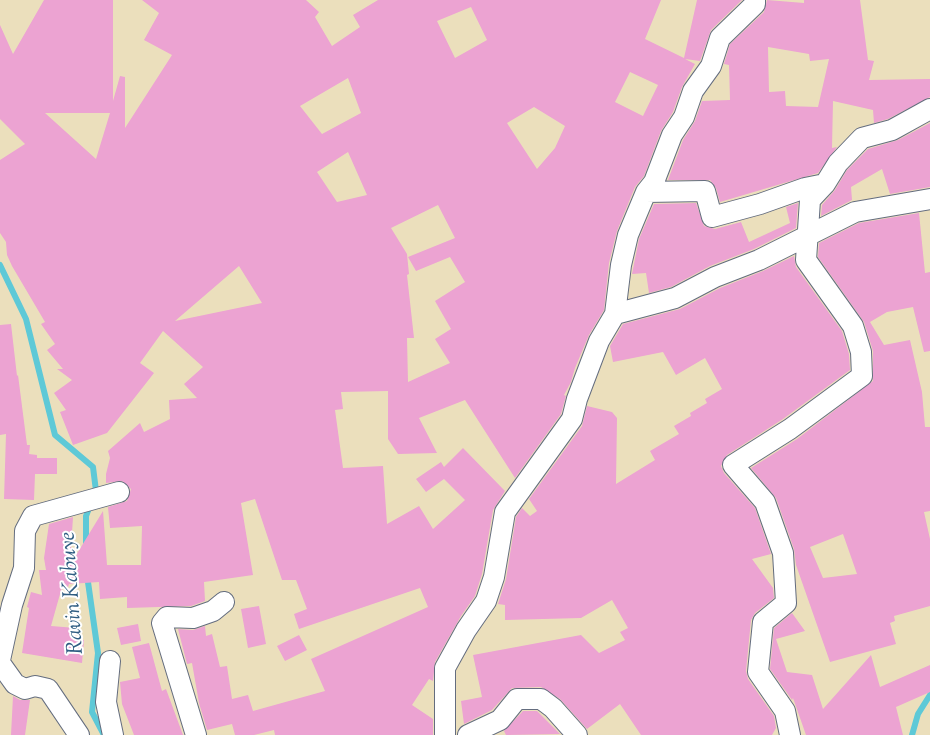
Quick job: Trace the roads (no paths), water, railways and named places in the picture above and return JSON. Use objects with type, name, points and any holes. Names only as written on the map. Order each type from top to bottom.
[{"type":"street","points":[[445,735],[445,668],[466,630],[474,622],[486,601],[494,577],[505,512],[572,419],[577,399],[599,341],[615,314],[621,265],[628,235],[646,192],[654,182],[672,135],[684,117],[694,92],[710,66],[720,38],[755,4],[755,0]]},
{"type":"street","points":[[790,735],[785,710],[758,672],[763,622],[786,603],[783,553],[765,502],[732,465],[790,429],[862,376],[861,352],[853,326],[806,260],[810,200],[825,184],[838,164],[862,138],[892,130],[930,109]]},
{"type":"street","points":[[646,192],[705,191],[712,217],[805,188],[825,184]]},
{"type":"street","points":[[615,314],[675,298],[714,277],[759,260],[855,212],[930,199]]},
{"type":"street","points":[[79,735],[48,689],[35,686],[25,689],[15,684],[0,661],[12,605],[24,568],[25,530],[32,516],[119,492]]},
{"type":"street","points":[[196,735],[162,623],[167,616],[193,618],[212,611],[224,602]]},
{"type":"street","points":[[110,661],[106,702],[113,735]]},
{"type":"street","points":[[0,678],[0,688]]},
{"type":"street","points":[[468,735],[500,720],[517,698],[540,699],[553,708],[577,735]]},
{"type":"waterway","name":"Ravin Kabuye","points":[[0,265],[26,319],[55,435],[93,467],[96,491],[86,516],[86,547]]},
{"type":"waterway","name":"Ravin Kabuye","points":[[87,575],[98,653],[92,712],[104,735]]},
{"type":"waterway","points":[[912,735],[918,714],[930,695]]}]
